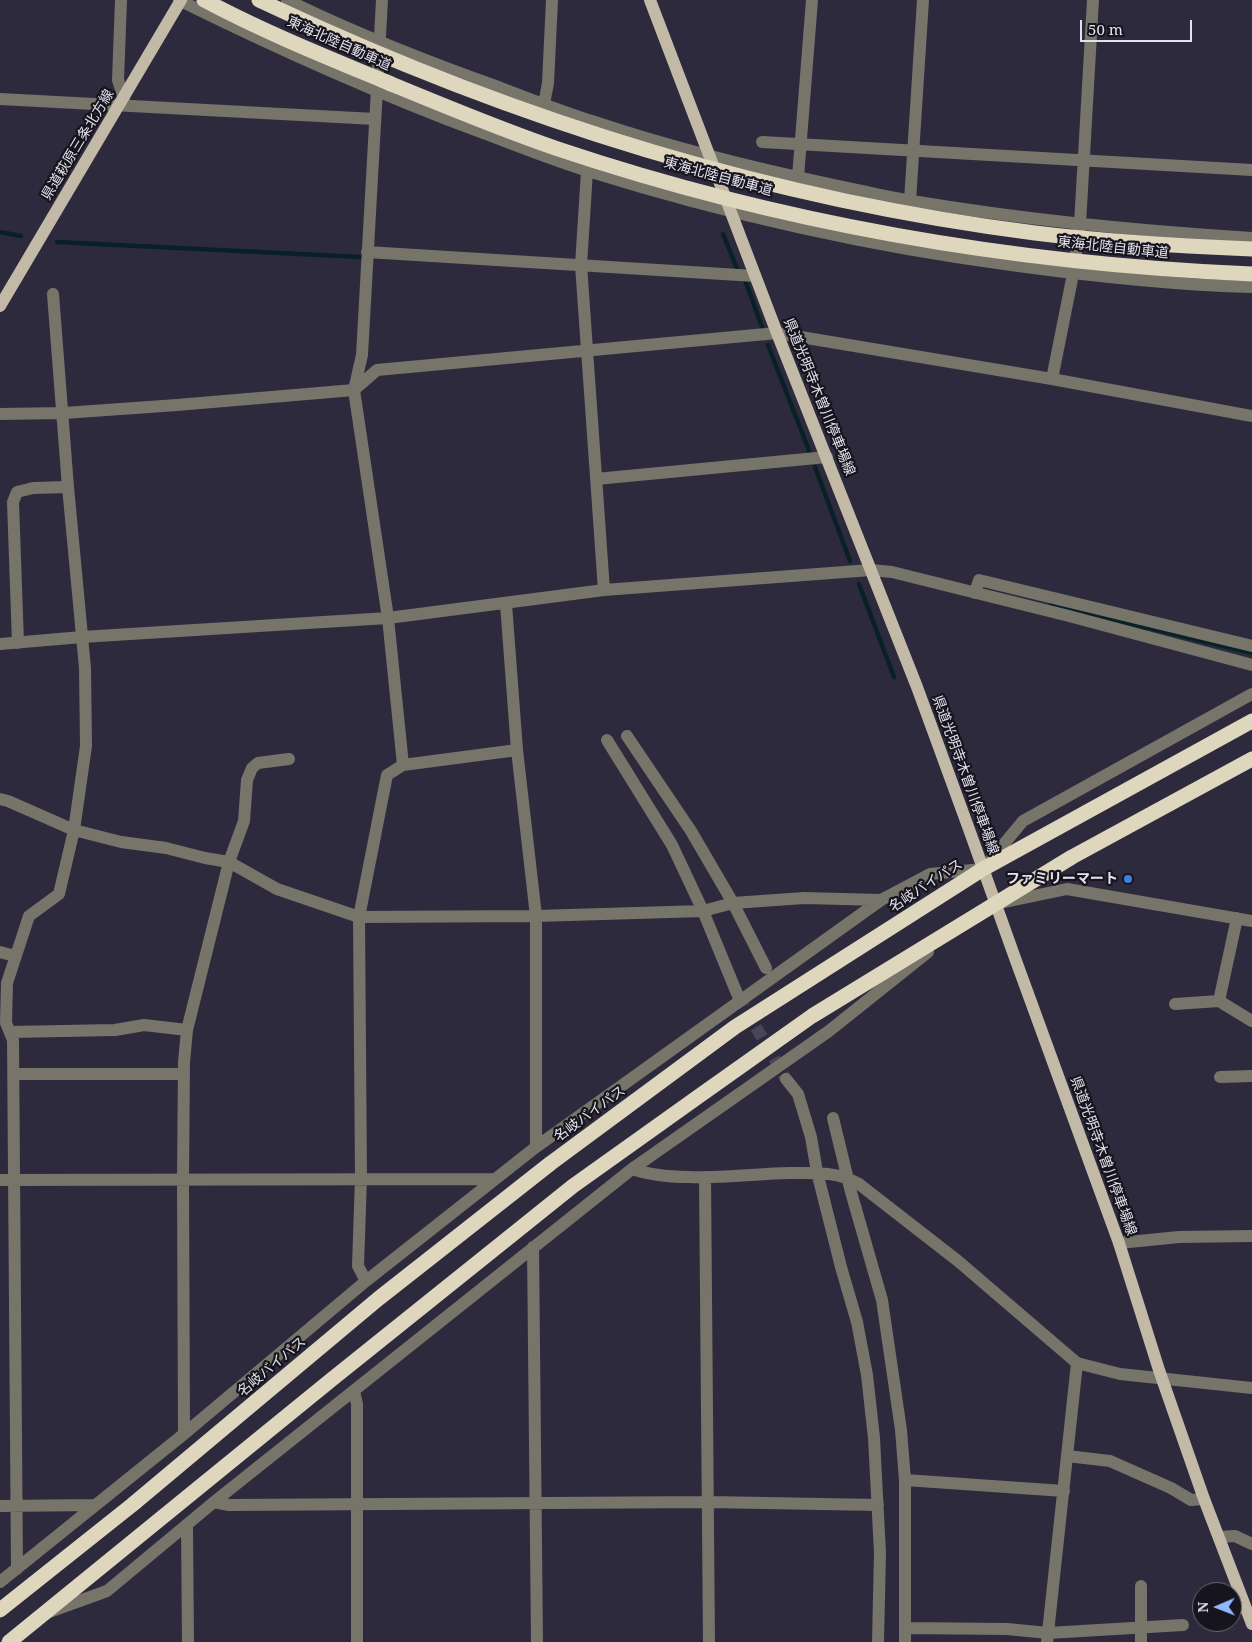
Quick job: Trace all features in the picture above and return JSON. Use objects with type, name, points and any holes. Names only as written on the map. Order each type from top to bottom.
[{"type":"highway","name":"東海北陸自動車道","points":[[204,0],[321,55],[443,106],[558,148],[678,185],[795,214],[912,239],[1053,259],[1167,270],[1252,274]]},
{"type":"highway","name":"東海北陸自動車道","points":[[259,0],[330,34],[451,83],[563,125],[677,159],[800,190],[918,214],[1034,232],[1161,245],[1252,249]]},
{"type":"highway","name":"名岐バイパス","points":[[0,1610],[139,1499],[378,1299],[551,1163],[735,1027],[983,869],[1252,721]]},
{"type":"highway","points":[[9,1642],[573,1186],[812,1016],[1072,857],[1252,759]]},
{"type":"main road","name":"県道萩原三条北方線","points":[[0,306],[180,0]]},
{"type":"main road","name":"県道光明寺木曽川停車場線","points":[[650,0],[777,333],[917,687],[1119,1242],[1162,1379],[1204,1499],[1251,1620]]},
{"type":"street","points":[[121,0],[118,80],[121,102]]},
{"type":"street","points":[[180,0],[277,48],[376,92],[587,171],[730,212],[904,249],[1073,274],[1159,282],[1252,287]]},
{"type":"street","points":[[287,0],[380,42],[544,104],[594,122],[709,156],[910,201],[1080,224],[1163,232],[1252,238],[1252,231]]},
{"type":"street","points":[[382,0],[362,354],[354,390],[388,618],[403,765]]},
{"type":"street","points":[[544,104],[548,83],[552,0]]},
{"type":"street","points":[[798,177],[812,0]]},
{"type":"street","points":[[910,201],[923,0]]},
{"type":"street","points":[[1052,379],[1073,274],[1080,224],[1093,0]]},
{"type":"street","points":[[0,99],[121,102],[375,119]]},
{"type":"street","points":[[762,142],[1252,170]]},
{"type":"street","points":[[587,171],[581,264],[604,590]]},
{"type":"street","points":[[368,252],[755,276]]},
{"type":"street","points":[[17,1569],[14,1074],[13,1040],[6,1023],[7,983],[29,916],[59,894],[74,830],[86,746],[85,668],[68,487],[54,294]]},
{"type":"street","points":[[0,414],[64,413],[354,390],[377,370],[777,333],[1052,379],[1252,416]]},
{"type":"street","points":[[596,479],[827,457]]},
{"type":"street","points":[[18,643],[13,502],[17,492],[33,488],[68,487]]},
{"type":"street","points":[[0,644],[82,637],[388,618],[604,590],[871,570],[892,572],[1252,665]]},
{"type":"street","points":[[975,593],[979,580],[1252,646]]},
{"type":"street","points":[[506,604],[517,750],[536,916],[536,1147]]},
{"type":"street","points":[[0,1582],[184,1434],[366,1281],[536,1147],[881,900],[930,874],[983,869],[1023,821],[1252,694]]},
{"type":"street","points":[[627,736],[691,831],[733,903],[766,968]]},
{"type":"street","points":[[607,740],[672,845],[704,912],[738,996]]},
{"type":"street","points":[[366,1281],[358,1266],[361,1178],[359,917],[387,775],[403,765],[517,750]]},
{"type":"street","points":[[184,1434],[182,1180],[184,1074],[187,1030],[229,862],[244,821],[247,780],[252,768],[258,763],[289,759]]},
{"type":"street","points":[[0,799],[74,830],[121,842],[166,848],[229,862],[277,889],[359,917],[536,916],[704,912],[733,903],[804,898],[881,900]]},
{"type":"street","points":[[995,904],[1067,889],[1252,921]]},
{"type":"street","points":[[1219,1001],[1237,918]]},
{"type":"street","points":[[41,1615],[107,1591],[214,1502],[632,1169],[829,1031],[959,927]]},
{"type":"street","points":[[0,952],[15,956]]},
{"type":"street","points":[[1175,1004],[1219,1001],[1252,1021]]},
{"type":"street","points":[[10,1032],[115,1030],[144,1025],[187,1030]]},
{"type":"street","points":[[14,1074],[184,1074]]},
{"type":"street","points":[[1220,1077],[1252,1076]]},
{"type":"street","points":[[786,1079],[798,1094],[811,1137],[817,1172],[857,1322],[867,1375],[873,1429],[880,1553],[878,1642]]},
{"type":"street","points":[[833,1118],[847,1177],[882,1300],[901,1430],[905,1480],[905,1642]]},
{"type":"street","points":[[632,1169],[647,1174],[705,1177],[817,1172],[847,1177],[859,1184],[958,1261],[1077,1363],[1120,1374],[1252,1388]]},
{"type":"street","points":[[705,1177],[709,1642]]},
{"type":"street","points":[[0,1180],[495,1179]]},
{"type":"street","points":[[1119,1242],[1179,1237],[1252,1236]]},
{"type":"street","points":[[533,1247],[537,1642]]},
{"type":"street","points":[[1047,1637],[1077,1363]]},
{"type":"street","points":[[354,1391],[357,1404],[357,1642]]},
{"type":"street","points":[[1067,1456],[1110,1460],[1171,1488],[1191,1500],[1204,1499]]},
{"type":"street","points":[[905,1480],[1064,1491]]},
{"type":"street","points":[[214,1502],[229,1504],[357,1504],[708,1502],[878,1505]]},
{"type":"street","points":[[0,1506],[95,1505]]},
{"type":"street","points":[[187,1525],[188,1642]]},
{"type":"street","points":[[1219,1538],[1236,1536],[1252,1544]]},
{"type":"street","points":[[1141,1586],[1141,1642]]},
{"type":"street","points":[[905,1628],[1007,1628],[1047,1637],[1184,1625]]},
{"type":"waterway","points":[[0,232],[21,236]]},
{"type":"waterway","points":[[723,234],[738,271]]},
{"type":"waterway","points":[[57,242],[360,257]]},
{"type":"waterway","points":[[745,280],[762,327]]},
{"type":"waterway","points":[[768,345],[810,453]]},
{"type":"waterway","points":[[815,467],[850,561]]},
{"type":"waterway","points":[[859,584],[894,677]]},
{"type":"waterway","points":[[1051,604],[1252,653]]},
{"type":"tunnel","points":[[738,996],[786,1079]]},
{"type":"place","name":"ファミリーマート","points":[[1128,879]]}]
